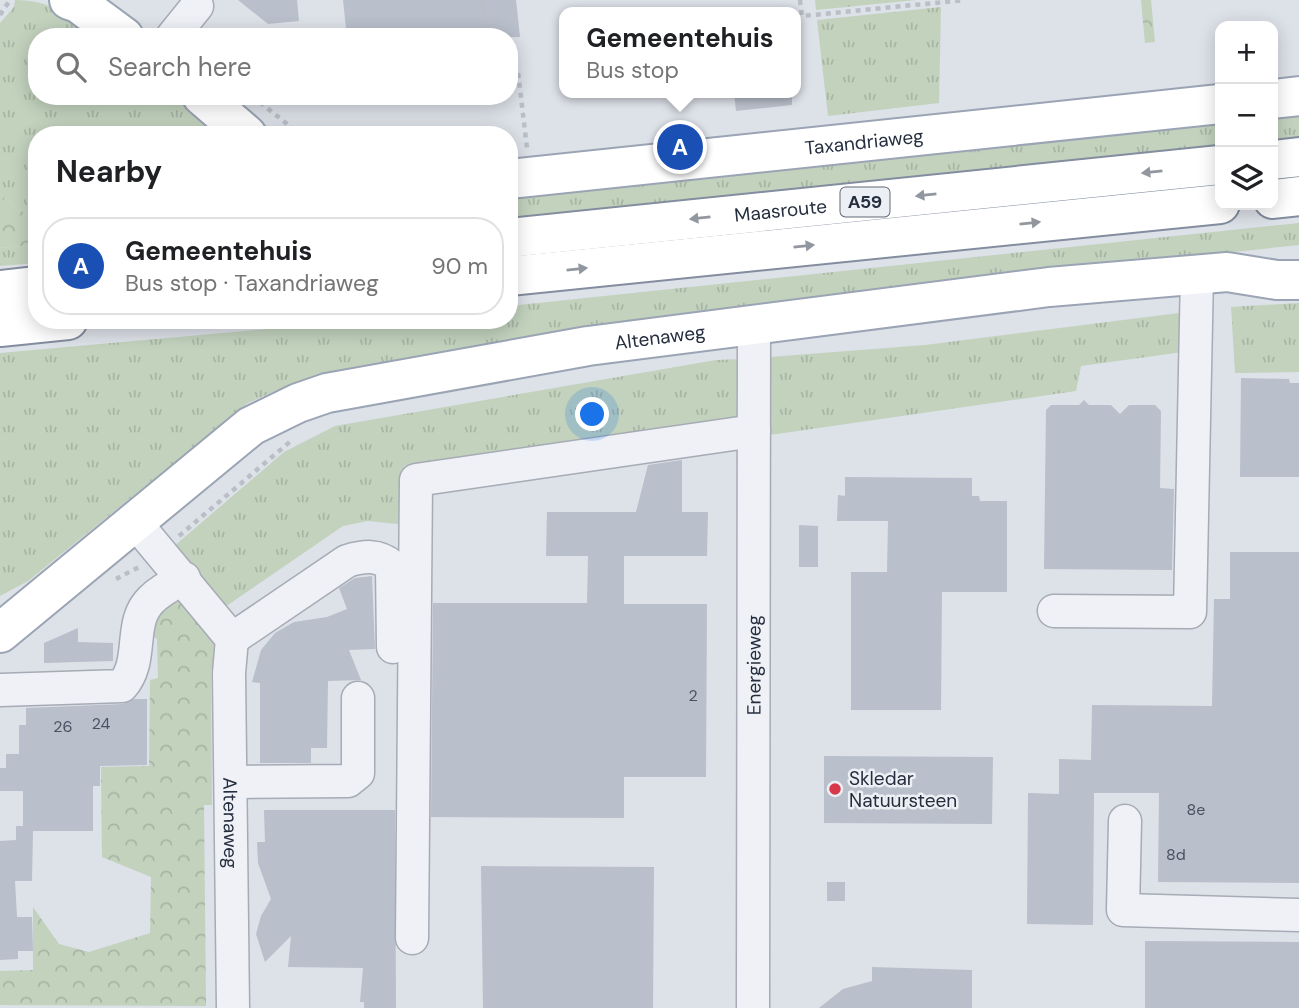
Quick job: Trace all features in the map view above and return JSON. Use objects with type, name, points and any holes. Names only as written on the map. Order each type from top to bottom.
[{"type":"main road","points":[[74,1],[112,28]]},
{"type":"main road","points":[[1278,98],[1299,96]]},
{"type":"main road","name":"Taxandriaweg","points":[[518,165],[1215,104]]},
{"type":"main road","points":[[212,105],[237,126]]},
{"type":"main road","points":[[1278,159],[1299,157]]},
{"type":"main road","name":"Maasroute","points":[[518,237],[1215,166]]},
{"type":"main road","points":[[1278,198],[1299,196]]},
{"type":"main road","name":"Maasroute","points":[[518,275],[1215,205]]},
{"type":"main road","name":"Altenaweg","points":[[0,633],[251,426],[289,407],[327,393],[588,346],[1049,287],[1212,273],[1270,257],[1299,254]]},
{"type":"main road","name":"Altenaweg","points":[[1212,273],[1299,280]]},
{"type":"main road","points":[[0,290],[28,287]]},
{"type":"main road","points":[[0,327],[28,324]]},
{"type":"main road","name":"Altenaweg","points":[[0,619],[40,600]]},
{"type":"street","points":[[179,28],[197,6]]},
{"type":"street","points":[[1054,611],[1190,612],[1212,273]]},
{"type":"street","name":"Energieweg","points":[[753,1008],[754,323]]},
{"type":"street","points":[[412,938],[416,480],[754,431]]},
{"type":"street","points":[[135,522],[232,639],[347,561],[365,556],[384,559],[392,566],[393,647]]},
{"type":"street","points":[[0,690],[122,685],[132,674],[142,613],[150,600],[184,578]]},
{"type":"street","name":"Altenaweg","points":[[232,639],[233,1008]]},
{"type":"street","points":[[231,782],[348,781],[358,773],[358,698]]},
{"type":"street","points":[[1125,821],[1123,910],[1299,915]]},
{"type":"path","points":[[0,15],[10,0]]},
{"type":"path","points":[[482,0],[485,28]]},
{"type":"path","points":[[801,8],[802,16],[964,0]]},
{"type":"path","points":[[518,72],[518,165]]},
{"type":"path","points":[[264,105],[290,126]]},
{"type":"path","points":[[111,580],[131,572],[160,551],[301,432]]},
{"type":"green space","points":[[15,0],[39,3],[59,11],[86,28],[28,28],[28,105],[185,105],[212,126],[28,126],[28,213],[17,210],[0,194],[0,23],[14,7]]},
{"type":"green space","points":[[815,0],[916,0],[816,10]]},
{"type":"green space","points":[[1141,0],[1151,0],[1155,42],[1145,43]]},
{"type":"green space","points":[[941,7],[939,103],[828,116],[817,20]]},
{"type":"green space","points":[[1299,108],[1299,137],[1278,139],[1278,110]]},
{"type":"green space","points":[[1215,117],[1215,146],[518,218],[518,188]]},
{"type":"green space","points":[[0,194],[17,210],[28,213],[28,246],[0,248]]},
{"type":"green space","points":[[1299,223],[1299,245],[1131,263],[316,380],[275,391],[248,403],[28,581],[0,596],[0,353],[267,329],[518,329],[518,305]]},
{"type":"green space","points":[[28,246],[28,264],[0,266],[0,248]]},
{"type":"green space","points":[[1299,303],[1299,372],[1235,373],[1231,307]]},
{"type":"green space","points":[[1187,312],[1183,352],[1081,366],[1076,391],[770,435],[770,357],[925,345]]},
{"type":"green space","points":[[742,359],[744,416],[622,437],[404,466],[398,524],[368,521],[343,526],[225,607],[173,547],[284,452],[335,426],[716,360]]},
{"type":"green space","points":[[171,597],[188,600],[210,628],[218,662],[211,670],[212,805],[204,805],[206,1006],[0,1005],[0,971],[33,970],[33,907],[59,944],[89,952],[150,933],[151,877],[102,857],[101,767],[149,766],[150,680],[158,678],[157,639],[145,629]]},
{"type":"building","points":[[238,0],[297,0],[299,21],[268,24]]},
{"type":"building","points":[[343,0],[516,0],[520,37],[518,28],[346,28]]},
{"type":"building","points":[[735,98],[792,98],[792,105],[736,111]]},
{"type":"building","points":[[1241,378],[1289,379],[1290,383],[1299,383],[1299,477],[1240,477]]},
{"type":"building","points":[[1084,400],[1089,405],[1111,405],[1120,414],[1129,405],[1155,405],[1161,411],[1160,488],[1174,489],[1172,570],[1044,569],[1046,410],[1051,405],[1079,405]]},
{"type":"building","points":[[682,460],[682,512],[708,512],[707,556],[624,556],[624,604],[707,604],[706,777],[624,777],[624,818],[431,817],[433,603],[587,603],[588,556],[546,556],[547,512],[636,512],[648,465]]},
{"type":"building","points":[[845,477],[972,478],[972,496],[979,496],[980,501],[1007,501],[1007,592],[942,592],[941,710],[851,710],[851,572],[887,572],[888,521],[837,521],[838,495],[845,496]]},
{"type":"building","points":[[799,525],[818,526],[818,567],[799,567]]},
{"type":"building","points":[[1230,552],[1299,552],[1299,883],[1158,882],[1159,793],[1094,793],[1093,925],[1027,924],[1028,793],[1059,794],[1059,759],[1091,760],[1092,705],[1212,706],[1214,599],[1230,599]]},
{"type":"building","points":[[372,576],[375,649],[349,650],[361,680],[328,681],[327,748],[311,748],[311,763],[260,763],[260,683],[252,682],[261,650],[275,633],[294,622],[327,617],[347,609],[339,588],[355,578]]},
{"type":"building","points":[[78,628],[78,642],[113,643],[113,661],[44,663],[44,643]]},
{"type":"building","points":[[134,699],[147,699],[147,765],[100,766],[100,786],[93,786],[93,831],[33,831],[32,881],[15,881],[17,917],[32,917],[33,951],[18,951],[18,959],[0,960],[0,841],[16,840],[16,826],[23,826],[23,791],[0,791],[0,768],[6,768],[6,754],[19,754],[19,725],[26,725],[26,708],[123,704]]},
{"type":"building","points":[[824,756],[993,757],[992,824],[824,823]]},
{"type":"building","points":[[264,810],[395,810],[396,1008],[364,1008],[364,1002],[360,1002],[363,968],[288,967],[291,936],[265,962],[256,934],[261,916],[271,899],[258,863],[257,842],[265,842]]},
{"type":"building","points":[[481,866],[654,867],[653,1008],[483,1008]]},
{"type":"building","points":[[827,882],[845,882],[845,901],[827,901]]},
{"type":"building","points":[[1145,941],[1299,942],[1299,1008],[1145,1008]]},
{"type":"building","points":[[872,967],[972,970],[972,1008],[819,1008],[843,989],[872,981]]},
{"type":"place","name":"Gemeentehuis","points":[[680,147]]},
{"type":"place","name":"Skledar Natuursteen","points":[[835,789]]}]
